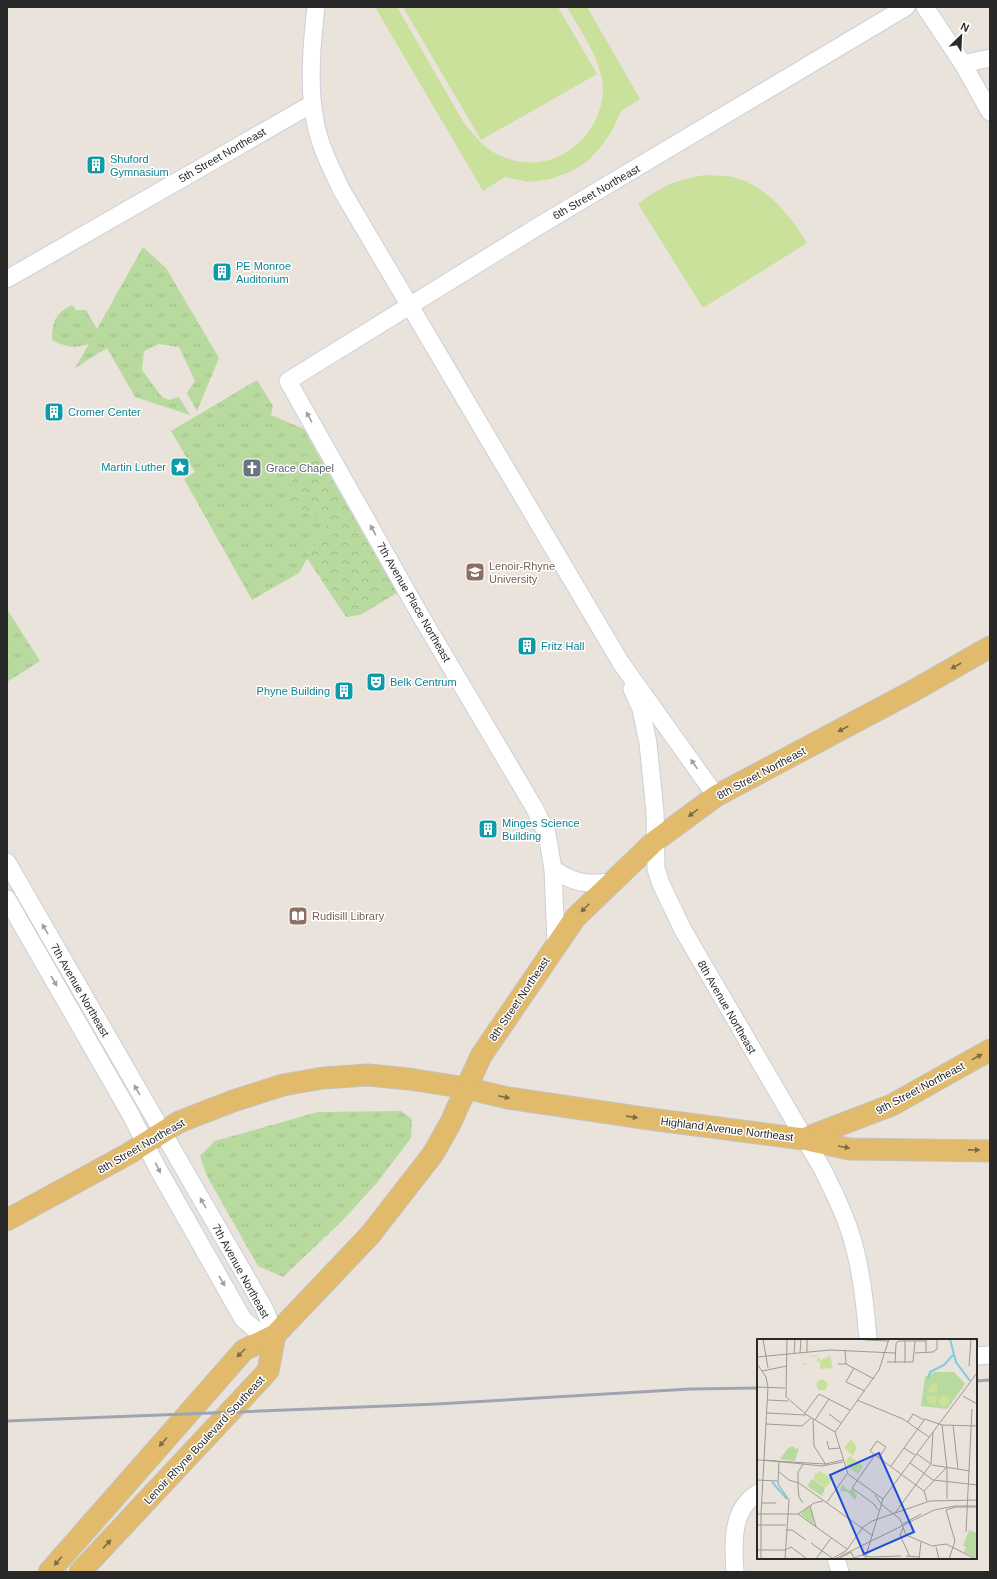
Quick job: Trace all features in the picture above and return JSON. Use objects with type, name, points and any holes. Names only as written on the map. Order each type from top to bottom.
[{"type":"main road","name":"8th Street Northeast","points":[[7,1220],[155,1138],[179,1122],[233,1101],[283,1085],[323,1078],[368,1075],[409,1079],[466,1088],[481,1056],[556,942],[575,918],[655,841],[716,796],[913,691],[990,647]]},
{"type":"main road","name":"9th Street Northeast","points":[[803,1139],[892,1105],[990,1050]]},
{"type":"main road","name":"Highland Avenue Northeast","points":[[466,1088],[508,1098],[803,1139],[849,1149],[990,1150]]},
{"type":"main road","points":[[49,1572],[244,1350],[275,1335],[370,1235],[433,1154],[447,1130],[466,1088]]},
{"type":"main road","name":"Lenoir Rhyne Boulevard Southeast","points":[[80,1572],[268,1371],[275,1335]]},
{"type":"street","points":[[316,7],[313,37],[312,104],[320,139],[342,191],[621,663],[716,796]]},
{"type":"street","name":"6th Street Northeast","points":[[288,381],[557,215],[906,7]]},
{"type":"street","points":[[925,7],[963,64],[990,112]]},
{"type":"street","points":[[963,64],[990,58]]},
{"type":"street","name":"5th Street Northeast","points":[[7,279],[312,104]]},
{"type":"street","name":"7th Avenue Place Northeast","points":[[288,381],[419,613],[535,809],[547,834],[553,869],[556,942]]},
{"type":"street","name":"8th Avenue Northeast","points":[[621,663],[641,709],[648,743],[655,812],[656,869],[670,906],[822,1170],[849,1229],[858,1266],[868,1339]]},
{"type":"street","name":"7th Avenue Northeast","points":[[7,862],[155,1138],[158,1170],[243,1319],[257,1331],[275,1335]]},
{"type":"street","points":[[553,869],[567,878],[578,882],[594,884],[611,882]]},
{"type":"street","name":"7th Avenue Northeast","points":[[7,899],[155,1138],[264,1308],[275,1335]]},
{"type":"street","points":[[977,1356],[990,1355]]},
{"type":"street","points":[[735,1572],[734,1547],[736,1524],[742,1509],[747,1502],[757,1494]]},
{"type":"street","points":[[836,1559],[840,1572]]},
{"type":"green space","points":[[375,7],[397,7],[464,123],[486,147],[507,159],[532,163],[556,158],[578,144],[587,134],[599,112],[603,86],[598,65],[589,45],[567,7],[587,7],[640,99],[621,111],[613,129],[603,144],[589,160],[572,171],[551,179],[529,182],[505,177],[483,191]]},
{"type":"green space","points":[[403,7],[558,7],[597,74],[481,140]]},
{"type":"green space","points":[[705,175],[733,177],[757,187],[767,194],[785,212],[807,243],[703,308],[638,204],[662,188],[685,179]]},
{"type":"green space","points":[[143,247],[166,268],[219,358],[197,411],[187,393],[195,381],[179,347],[159,344],[144,351],[142,370],[162,397],[169,400],[179,397],[190,415],[135,397],[107,348],[75,368],[89,344],[70,346],[52,340],[54,323],[58,315],[72,305],[76,310],[86,310],[97,329]]},
{"type":"green space","points":[[257,380],[273,406],[271,415],[304,429],[316,451],[285,466],[293,478],[285,505],[329,521],[299,573],[252,600],[184,479],[195,472],[171,431]]},
{"type":"green space","points":[[316,451],[397,593],[360,615],[346,617],[307,558],[329,521],[285,505],[293,478],[285,466]]},
{"type":"green space","points":[[7,609],[40,661],[7,682]]},
{"type":"green space","points":[[401,1111],[412,1119],[411,1138],[376,1184],[341,1222],[283,1277],[258,1266],[207,1176],[200,1156],[215,1141],[318,1112]]},
{"type":"railway","points":[[977,1381],[990,1380]]},
{"type":"railway","points":[[7,1421],[437,1404],[690,1389],[757,1388]]},
{"type":"place","name":"Shuford Gymnasium","points":[[96,165]]},
{"type":"place","name":"PE Monroe Auditorium","points":[[222,272]]},
{"type":"place","name":"Cromer Center","points":[[54,412]]},
{"type":"place","name":"Martin Luther","points":[[180,467]]},
{"type":"place","name":"Grace Chapel","points":[[252,468]]},
{"type":"place","name":"Lenoir-Rhyne University","points":[[475,572]]},
{"type":"place","name":"Fritz Hall","points":[[527,646]]},
{"type":"place","name":"Belk Centrum","points":[[376,682]]},
{"type":"place","name":"Phyne Building","points":[[344,691]]},
{"type":"place","name":"Minges Science Building","points":[[488,829]]},
{"type":"place","name":"Rudisill Library","points":[[298,916]]}]
